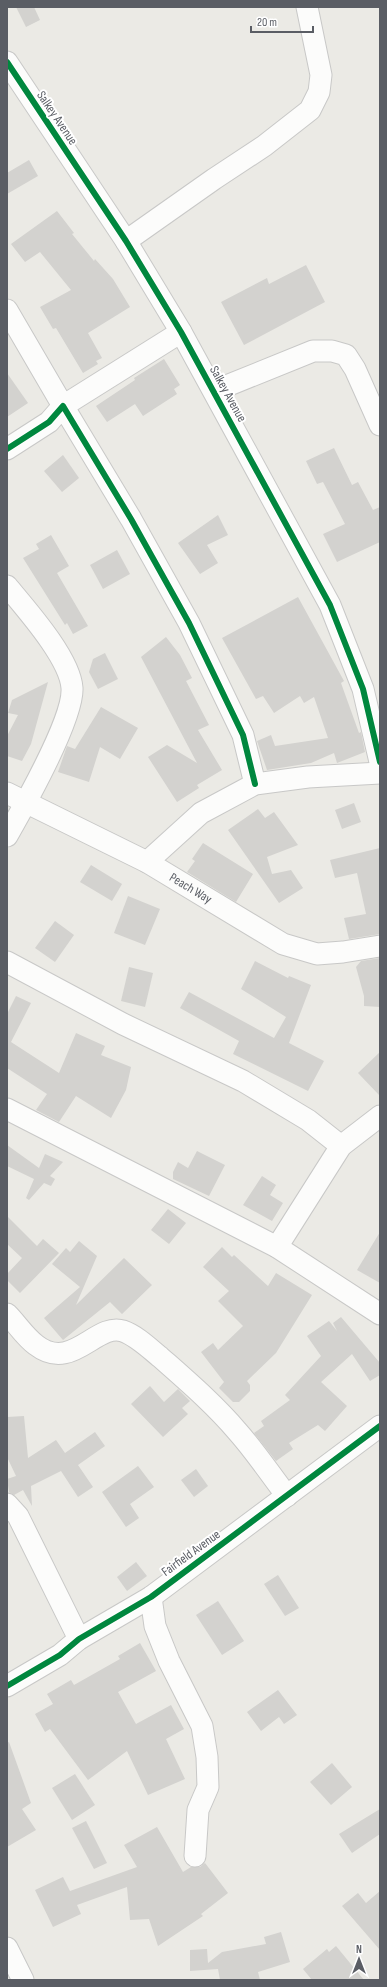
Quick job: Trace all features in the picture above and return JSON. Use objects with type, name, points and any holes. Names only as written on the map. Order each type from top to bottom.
[{"type":"street","points":[[126,241],[264,146],[310,110],[319,92],[321,76],[307,7]]},
{"type":"street","name":"Salkey Avenue","points":[[7,62],[126,241],[181,332],[330,605],[363,689],[380,762]]},
{"type":"street","points":[[7,310],[131,519],[189,623],[243,735],[256,784]]},
{"type":"street","points":[[7,449],[48,422],[63,406],[181,332]]},
{"type":"street","name":"Salkey Avenue","points":[[214,391],[313,351],[332,351],[346,355],[355,369],[380,425]]},
{"type":"street","points":[[7,586],[50,640],[66,667],[72,689],[68,713],[26,803],[7,836]]},
{"type":"street","points":[[147,862],[201,813],[256,784],[308,777],[380,773]]},
{"type":"street","name":"Peach Way","points":[[7,793],[147,862],[283,944],[317,954],[343,952],[380,946]]},
{"type":"street","points":[[7,962],[123,1024],[243,1081],[308,1120],[342,1146]]},
{"type":"street","points":[[7,1109],[277,1247],[380,1314]]},
{"type":"street","points":[[277,1247],[342,1146],[380,1116]]},
{"type":"street","points":[[7,1314],[36,1346],[53,1353],[74,1352],[90,1341],[109,1332],[122,1331],[141,1342],[179,1374],[237,1430],[287,1496]]},
{"type":"street","name":"Fairfield Avenue","points":[[7,1686],[60,1655],[79,1639],[150,1597],[380,1426]]},
{"type":"street","points":[[7,1504],[18,1516],[79,1639]]},
{"type":"street","points":[[150,1597],[155,1626],[169,1661],[202,1726],[207,1757],[208,1787],[198,1810],[195,1856]]},
{"type":"street","points":[[7,1948],[23,1980]]},
{"type":"building","points":[[16,7],[34,7],[40,20],[26,27]]},
{"type":"building","points":[[29,160],[38,176],[7,194],[7,173]]},
{"type":"building","points":[[57,211],[74,233],[72,234],[94,261],[95,259],[113,279],[130,307],[88,333],[102,358],[96,361],[98,364],[83,373],[56,328],[53,329],[40,307],[71,290],[40,252],[25,262],[11,244]]},
{"type":"building","points":[[306,265],[325,302],[244,345],[221,302],[267,278],[269,284]]},
{"type":"building","points":[[164,359],[180,385],[174,389],[177,394],[143,416],[135,404],[107,422],[96,406],[135,380],[134,378]]},
{"type":"building","points":[[7,373],[28,403],[7,417]]},
{"type":"building","points":[[334,448],[352,485],[358,482],[373,510],[380,507],[380,542],[337,562],[323,534],[345,524],[323,482],[317,484],[306,461]]},
{"type":"building","points":[[63,455],[79,478],[62,492],[44,471]]},
{"type":"building","points":[[218,515],[228,535],[207,545],[218,563],[200,574],[178,543]]},
{"type":"building","points":[[51,535],[69,566],[57,573],[88,626],[73,634],[67,623],[65,625],[23,558],[39,549],[36,544]]},
{"type":"building","points":[[117,550],[130,574],[103,589],[90,565]]},
{"type":"building","points":[[298,597],[344,681],[341,683],[359,733],[361,732],[365,752],[337,763],[334,753],[311,763],[267,770],[257,741],[271,735],[275,746],[328,738],[314,697],[304,703],[300,696],[274,713],[263,696],[256,699],[222,638]]},
{"type":"building","points":[[166,637],[180,655],[192,678],[186,681],[209,725],[198,730],[222,770],[197,785],[199,788],[177,802],[148,757],[167,745],[197,763],[141,657]]},
{"type":"building","points":[[105,653],[118,679],[98,689],[89,672],[93,659]]},
{"type":"building","points":[[48,682],[31,744],[22,761],[7,756],[7,736],[18,715],[8,713],[12,700]]},
{"type":"building","points":[[101,707],[138,728],[120,759],[100,747],[89,782],[58,772],[67,746],[75,749]]},
{"type":"building","points":[[354,803],[361,822],[342,829],[335,810]]},
{"type":"building","points":[[258,809],[265,818],[274,812],[298,845],[267,857],[272,874],[291,870],[303,888],[279,903],[228,830]]},
{"type":"building","points":[[203,843],[253,874],[236,902],[187,872],[195,861],[192,859]]},
{"type":"building","points":[[380,848],[380,934],[349,939],[344,918],[366,914],[357,873],[335,878],[330,860]]},
{"type":"building","points":[[91,865],[122,884],[112,901],[80,882]]},
{"type":"building","points":[[128,896],[160,909],[145,945],[114,933]]},
{"type":"building","points":[[55,921],[74,935],[55,962],[35,948]]},
{"type":"building","points":[[380,958],[380,1007],[364,1006],[364,996],[356,967],[361,961]]},
{"type":"building","points":[[255,961],[288,978],[289,976],[311,985],[289,1043],[324,1061],[308,1091],[233,1054],[239,1041],[180,1008],[189,992],[274,1038],[286,1017],[241,989]]},
{"type":"building","points":[[129,967],[153,973],[145,1007],[121,1001]]},
{"type":"building","points":[[16,996],[31,1003],[11,1042],[59,1073],[76,1033],[105,1046],[101,1055],[131,1067],[126,1090],[111,1118],[76,1096],[59,1122],[36,1110],[47,1094],[7,1068],[7,1014]]},
{"type":"building","points":[[380,1052],[380,1096],[358,1073]]},
{"type":"building","points":[[7,1145],[39,1168],[45,1154],[63,1162],[50,1176],[55,1179],[51,1186],[44,1183],[29,1200],[26,1198],[34,1179],[7,1166]]},
{"type":"building","points":[[197,1151],[225,1165],[209,1196],[173,1179],[173,1172],[178,1162],[188,1168]]},
{"type":"building","points":[[262,1176],[276,1185],[270,1195],[283,1203],[272,1221],[243,1205]]},
{"type":"building","points":[[168,1209],[186,1223],[169,1244],[151,1230]]},
{"type":"building","points":[[7,1216],[37,1246],[43,1239],[59,1253],[20,1293],[7,1280],[7,1274],[22,1258],[7,1244]]},
{"type":"building","points":[[380,1232],[380,1283],[357,1270]]},
{"type":"building","points":[[79,1241],[97,1256],[76,1305],[124,1258],[152,1285],[122,1314],[110,1302],[63,1340],[44,1318],[80,1287],[52,1264],[66,1248],[70,1252]]},
{"type":"building","points":[[222,1247],[232,1257],[234,1255],[268,1286],[276,1273],[312,1295],[276,1353],[247,1381],[250,1385],[250,1391],[239,1402],[233,1402],[219,1388],[224,1382],[201,1352],[213,1343],[218,1350],[243,1326],[218,1301],[229,1291],[203,1267]]},
{"type":"building","points":[[341,1317],[380,1363],[380,1375],[370,1381],[352,1354],[321,1382],[347,1406],[325,1431],[318,1425],[289,1443],[293,1449],[276,1461],[254,1433],[264,1426],[261,1421],[290,1400],[285,1395],[321,1356],[307,1336],[329,1321],[337,1331],[333,1323]]},
{"type":"building","points":[[150,1386],[164,1402],[178,1389],[190,1401],[182,1408],[188,1414],[163,1437],[131,1404]]},
{"type":"building","points":[[24,1416],[28,1458],[56,1440],[65,1453],[95,1432],[105,1446],[78,1465],[93,1487],[78,1497],[61,1471],[31,1486],[32,1506],[23,1490],[14,1495],[9,1492],[7,1479],[16,1476],[7,1457],[7,1417]]},
{"type":"building","points":[[138,1466],[154,1487],[130,1504],[139,1518],[126,1527],[102,1492]]},
{"type":"building","points":[[196,1469],[208,1486],[194,1497],[181,1480]]},
{"type":"building","points":[[136,1562],[147,1576],[127,1591],[117,1577]]},
{"type":"building","points":[[278,1575],[299,1608],[285,1616],[264,1584]]},
{"type":"building","points":[[218,1601],[244,1641],[222,1655],[196,1615]]},
{"type":"building","points":[[140,1643],[156,1671],[118,1692],[136,1724],[171,1705],[184,1729],[166,1739],[185,1779],[148,1795],[127,1751],[88,1780],[50,1729],[45,1732],[35,1714],[53,1704],[47,1694],[71,1680],[74,1685],[120,1659],[118,1656]]},
{"type":"building","points":[[278,1690],[297,1715],[284,1724],[279,1717],[261,1731],[247,1712]]},
{"type":"building","points":[[9,1742],[31,1803],[22,1809],[36,1830],[7,1847],[7,1743]]},
{"type":"building","points":[[332,1763],[352,1787],[331,1805],[310,1782]]},
{"type":"building","points":[[75,1774],[95,1805],[72,1820],[52,1788]]},
{"type":"building","points":[[380,1809],[380,1834],[352,1853],[339,1834]]},
{"type":"building","points":[[86,1821],[107,1863],[94,1869],[72,1828]]},
{"type":"building","points":[[157,1827],[183,1872],[191,1867],[200,1867],[205,1863],[228,1893],[201,1914],[203,1916],[158,1946],[149,1919],[130,1920],[127,1887],[77,1905],[81,1914],[53,1927],[35,1890],[63,1877],[70,1891],[137,1867],[124,1845]]},
{"type":"building","points":[[380,1891],[380,1950],[342,1906],[358,1893],[366,1903]]},
{"type":"building","points":[[281,1932],[290,1962],[258,1972],[260,1980],[220,1980],[218,1969],[190,1971],[190,1950],[207,1949],[208,1963],[222,1952],[266,1944],[264,1937]]},
{"type":"building","points":[[336,1946],[364,1980],[312,1980],[303,1969],[327,1949],[329,1952]]},
{"type":"cycle path","points":[[7,62],[126,241],[181,332],[330,605],[363,689],[380,762]]},
{"type":"cycle path","points":[[7,449],[49,422],[63,406],[131,519],[189,623],[243,735],[255,784]]},
{"type":"cycle path","points":[[7,1686],[60,1655],[79,1639],[151,1597],[380,1426]]}]
